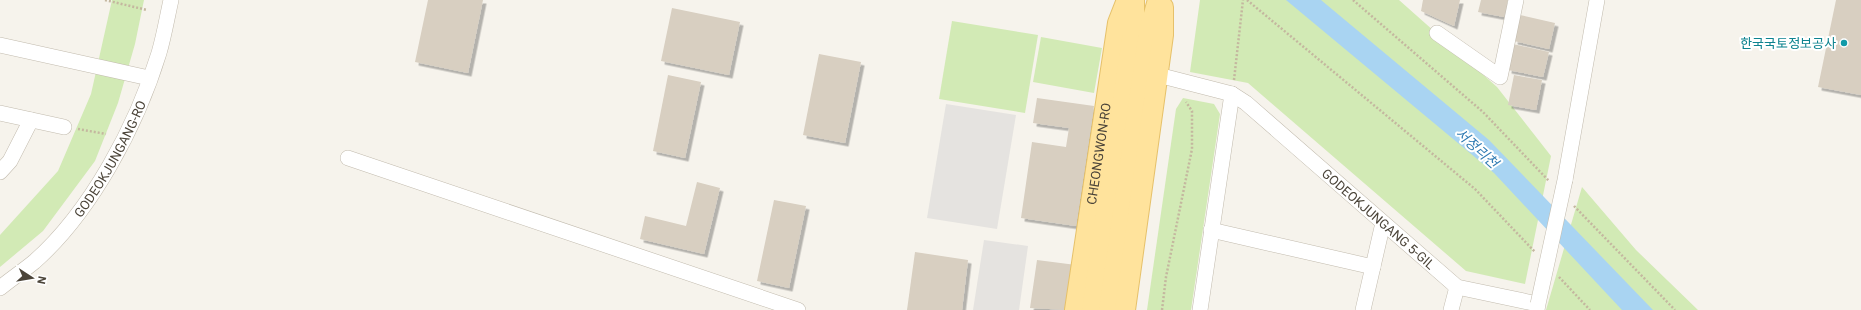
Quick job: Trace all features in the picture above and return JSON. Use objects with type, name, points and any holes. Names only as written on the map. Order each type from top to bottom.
[{"type":"main road","name":"CHEONGWON-RO","points":[[1075,310],[1118,23],[1127,0]]},
{"type":"main road","name":"CHEONGWON-RO","points":[[1092,310],[1134,26],[1134,0]]},
{"type":"main road","points":[[1109,310],[1150,32],[1158,0]]},
{"type":"main road","points":[[1125,310],[1163,35],[1163,0]]},
{"type":"street","name":"GODEOKJUNGANG-RO","points":[[0,288],[34,262],[76,217],[104,174],[137,111],[159,53],[171,0]]},
{"type":"street","points":[[1438,33],[1500,76],[1516,0]]},
{"type":"street","points":[[1537,307],[1560,183],[1597,0]]},
{"type":"street","points":[[0,45],[149,78]]},
{"type":"street","name":"GODEOKJUNGANG 5-GIL","points":[[1158,75],[1232,94],[1246,103],[1457,287],[1537,307]]},
{"type":"street","points":[[1200,310],[1232,94]]},
{"type":"street","points":[[0,113],[64,126]]},
{"type":"street","points":[[0,172],[10,161],[31,120]]},
{"type":"street","points":[[348,158],[798,310]]},
{"type":"street","points":[[1363,310],[1383,223]]},
{"type":"street","points":[[1211,230],[1373,266]]},
{"type":"street","points":[[1451,310],[1457,287]]},
{"type":"path","points":[[105,0],[148,10]]},
{"type":"path","points":[[1232,94],[1243,0]]},
{"type":"path","points":[[1247,0],[1474,189],[1540,258]]},
{"type":"path","points":[[1354,0],[1483,112],[1560,183]]},
{"type":"path","points":[[1162,310],[1166,276],[1192,149],[1192,111],[1186,102]]},
{"type":"path","points":[[64,126],[106,134]]},
{"type":"path","points":[[1571,202],[1675,310]]},
{"type":"path","points":[[1557,275],[1590,310]]},
{"type":"green space","points":[[112,0],[144,0],[135,44],[118,103],[95,161],[43,231],[0,267],[0,235],[58,171],[91,94]]},
{"type":"green space","points":[[1200,0],[1399,0],[1497,87],[1551,156],[1525,284],[1466,271],[1248,83],[1190,72]]},
{"type":"green space","points":[[952,21],[1038,35],[1025,113],[939,99]]},
{"type":"green space","points":[[1041,37],[1102,48],[1094,93],[1033,82]]},
{"type":"green space","points":[[1183,98],[1214,104],[1220,114],[1191,310],[1147,310],[1176,109]]},
{"type":"green space","points":[[1582,187],[1636,250],[1698,310],[1546,310]]},
{"type":"shaded area","points":[[946,104],[1016,115],[997,229],[927,218]]},
{"type":"shaded area","points":[[984,240],[1028,246],[1019,310],[973,310]]},
{"type":"water","name":"서정리천","points":[[1286,0],[1321,0],[1489,140],[1653,310],[1622,310],[1494,173]]},
{"type":"building","points":[[428,0],[483,0],[468,73],[415,62]]},
{"type":"building","points":[[1423,0],[1460,0],[1454,26],[1421,11]]},
{"type":"building","points":[[1481,0],[1508,0],[1504,17],[1478,12]]},
{"type":"building","name":"한국국토정보공사","points":[[1836,0],[1861,0],[1861,95],[1818,87]]},
{"type":"building","points":[[672,8],[740,22],[729,75],[661,61]]},
{"type":"building","points":[[1520,15],[1555,23],[1549,49],[1514,41]]},
{"type":"building","points":[[1513,44],[1549,52],[1543,77],[1508,70]]},
{"type":"building","points":[[819,54],[861,62],[845,143],[803,135]]},
{"type":"building","points":[[668,75],[701,82],[685,158],[653,151]]},
{"type":"building","points":[[1514,75],[1542,80],[1536,110],[1508,105]]},
{"type":"building","points":[[1037,98],[1094,106],[1076,226],[1021,218],[1032,142],[1066,147],[1069,128],[1033,123]]},
{"type":"building","points":[[697,182],[720,188],[704,254],[640,239],[645,216],[686,226]]},
{"type":"building","points":[[774,200],[806,206],[789,288],[757,281]]},
{"type":"building","points":[[915,252],[968,260],[962,310],[907,310]]},
{"type":"building","points":[[1037,260],[1076,265],[1069,310],[1030,308]]},
{"type":"place","name":"한국국토정보공사","points":[[1844,43]]}]
